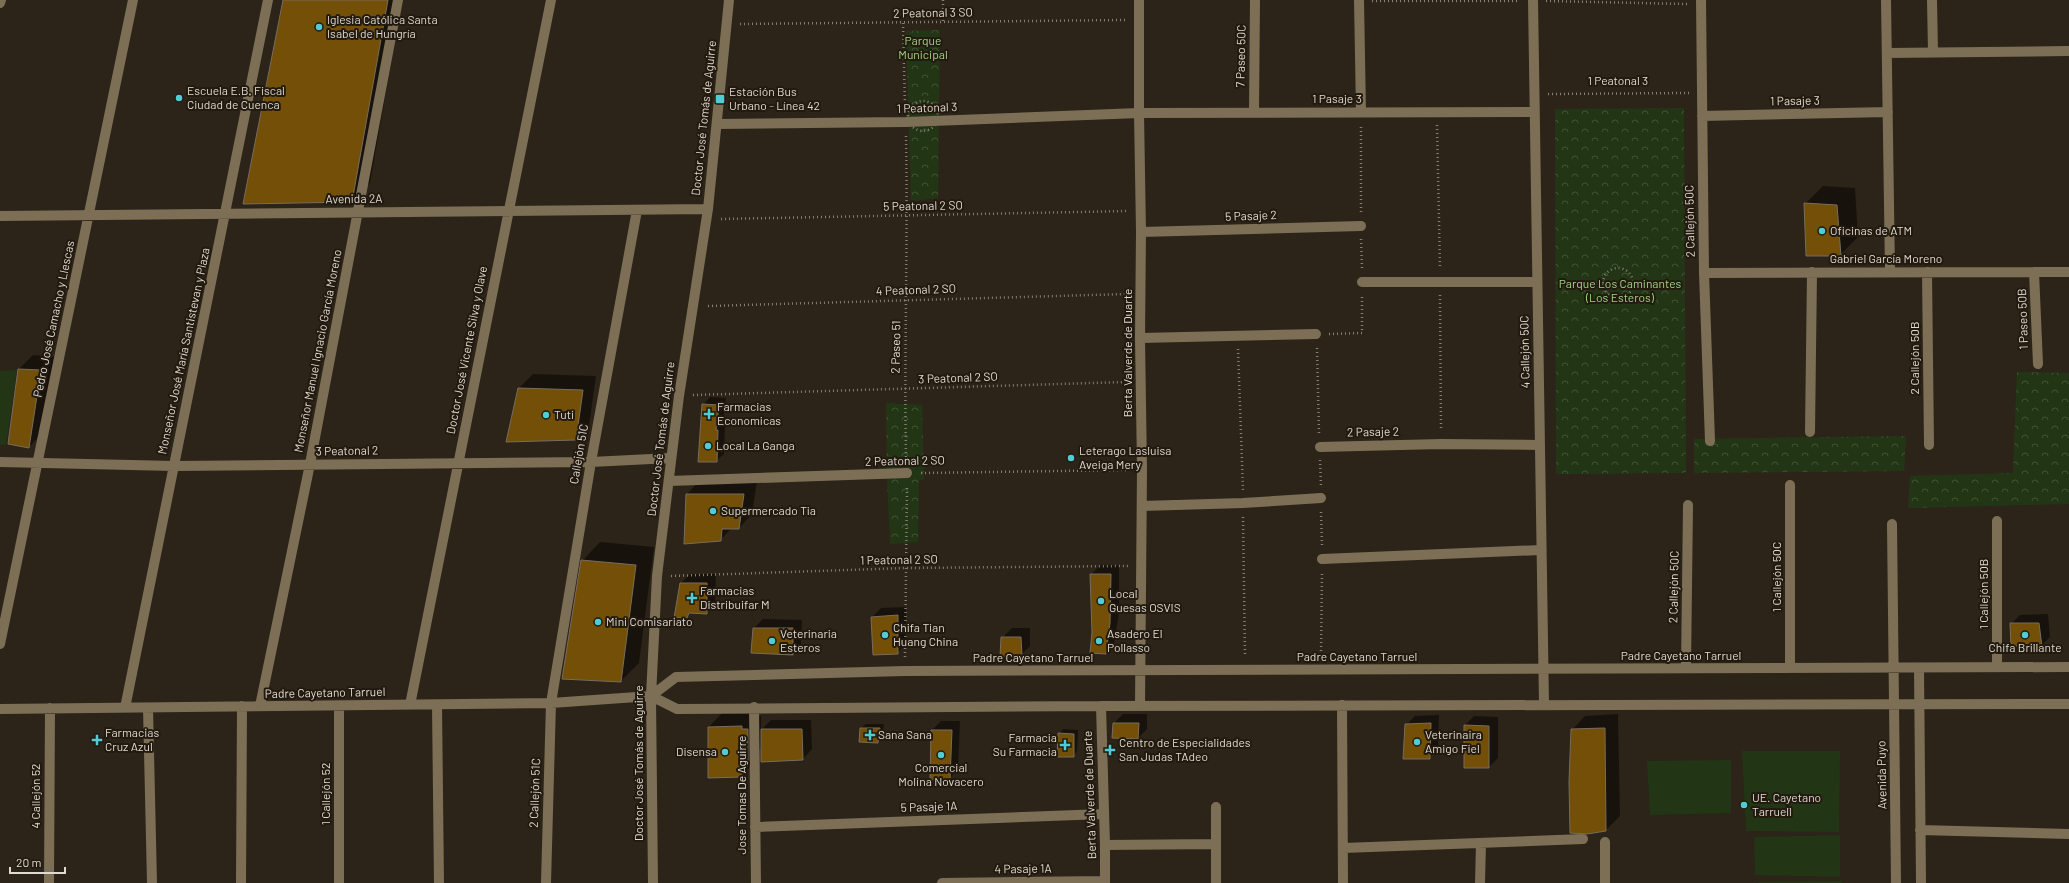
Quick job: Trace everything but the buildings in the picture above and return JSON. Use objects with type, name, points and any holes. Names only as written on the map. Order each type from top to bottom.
[{"type":"street","name":"Pedro José Camacho y Llescas","points":[[0,644],[133,0]]},
{"type":"street","name":"Monseñor José María Santistevan y Plaza","points":[[125,708],[268,0]]},
{"type":"street","name":"Monseñor Manuel Ignacio García Moreno","points":[[260,706],[310,464],[398,0]]},
{"type":"street","name":"Doctor José Vicente Silva y Olave","points":[[410,705],[551,0]]},
{"type":"street","name":"Doctor José Tomás de Aguirre","points":[[653,883],[651,696],[657,576],[679,396],[707,214],[729,0]]},
{"type":"street","name":"Berta Valverde de Duarte","points":[[1139,0],[1142,469],[1142,671],[1140,706]]},
{"type":"street","name":"7 Paseo 50C","points":[[1254,112],[1255,0]]},
{"type":"street","points":[[1359,0],[1361,112]]},
{"type":"street","name":"4 Callejón 50C","points":[[1533,0],[1544,704]]},
{"type":"street","name":"2 Callejón 50C","points":[[1701,0],[1704,273],[1710,442]]},
{"type":"street","points":[[1886,0],[1890,272]]},
{"type":"street","points":[[1932,0],[1933,52]]},
{"type":"street","points":[[1887,53],[2069,51]]},
{"type":"street","name":"1 Pasaje 3","points":[[1139,113],[1534,112]]},
{"type":"street","name":"1 Pasaje 3","points":[[1702,116],[1888,112]]},
{"type":"street","name":"1 Peatonal 3","points":[[717,124],[906,122],[1139,113]]},
{"type":"street","name":"Avenida 2A","points":[[0,216],[637,210],[707,214]]},
{"type":"street","name":"Callejón 51C","points":[[551,703],[591,462],[637,210]]},
{"type":"street","name":"5 Pasaje 2","points":[[1141,232],[1361,226]]},
{"type":"street","points":[[1810,432],[1812,272]]},
{"type":"street","name":"2 Callejón 50B","points":[[1927,272],[1929,445]]},
{"type":"street","name":"1 Paseo 50B","points":[[2034,272],[2038,364]]},
{"type":"street","name":"Gabriel García Moreno","points":[[1704,273],[2069,272]]},
{"type":"street","points":[[1362,282],[1537,282]]},
{"type":"street","points":[[1140,338],[1316,334]]},
{"type":"street","name":"2 Pasaje 2","points":[[1320,446],[1441,444],[1540,445]]},
{"type":"street","name":"3 Peatonal 2","points":[[0,462],[38,461],[174,466],[591,462],[671,458]]},
{"type":"street","name":"2 Peatonal 2 SO","points":[[669,481],[907,473]]},
{"type":"street","name":"1 Callejón 50C","points":[[1790,485],[1790,668]]},
{"type":"street","points":[[1142,506],[1243,503],[1321,498]]},
{"type":"street","name":"2 Callejón 50C","points":[[1686,668],[1688,505]]},
{"type":"street","name":"1 Callejón 50B","points":[[1997,667],[1998,521]]},
{"type":"street","points":[[1892,524],[1894,668]]},
{"type":"street","points":[[1322,559],[1541,550]]},
{"type":"street","name":"Padre Cayetano Tarruel","points":[[0,709],[551,703],[651,696],[676,677],[905,672],[2069,667]]},
{"type":"street","name":"Avenida Puyo","points":[[1894,668],[1896,883]]},
{"type":"street","points":[[1918,668],[1921,883]]},
{"type":"street","points":[[651,696],[677,709],[754,707],[1544,704],[2069,704]]},
{"type":"street","name":"2 Callejón 51C","points":[[546,883],[551,703]]},
{"type":"street","points":[[437,705],[439,883]]},
{"type":"street","points":[[1342,705],[1343,883]]},
{"type":"street","points":[[241,883],[242,706]]},
{"type":"street","name":"1 Callejón 52","points":[[339,706],[339,883]]},
{"type":"street","name":"Berta Valverde de Duarte","points":[[1101,706],[1106,845],[1105,882]]},
{"type":"street","name":"Jose Tomas De Aguirre","points":[[754,707],[756,883]]},
{"type":"street","name":"4 Callejón 52","points":[[49,883],[50,708]]},
{"type":"street","points":[[148,708],[152,883]]},
{"type":"street","points":[[1216,807],[1216,883]]},
{"type":"street","name":"5 Pasaje 1A","points":[[755,827],[1104,814]]},
{"type":"street","points":[[1920,830],[2069,834]]},
{"type":"street","points":[[1343,848],[1583,839]]},
{"type":"street","points":[[1605,842],[1605,883]]},
{"type":"street","points":[[1480,883],[1481,843]]},
{"type":"street","points":[[1106,845],[1216,844]]},
{"type":"street","name":"4 Pasaje 1A","points":[[942,883],[1105,882]]},
{"type":"path","points":[[943,0],[943,22]]},
{"type":"path","name":"2 Peatonal 3 SO","points":[[727,24],[1139,20]]},
{"type":"path","name":"2 Paseo 51","points":[[902,23],[908,215],[904,388],[907,473],[905,672]]},
{"type":"path","name":"1 Peatonal 3","points":[[1534,94],[1702,93]]},
{"type":"path","name":"5 Peatonal 2 SO","points":[[707,214],[908,215],[1140,211]]},
{"type":"path","points":[[1619,268],[1628,272],[1632,280],[1631,289],[1625,296],[1620,298],[1608,294],[1604,285],[1604,280],[1609,271],[1619,268]]},
{"type":"path","name":"4 Peatonal 2 SO","points":[[692,306],[906,299],[1141,294]]},
{"type":"path","points":[[1316,334],[1320,446]]},
{"type":"path","name":"3 Peatonal 2 SO","points":[[679,396],[1141,382]]},
{"type":"path","name":"2 Peatonal 2 SO","points":[[907,473],[1142,469]]},
{"type":"path","name":"1 Peatonal 2 SO","points":[[657,576],[906,568],[1141,566]]},
{"type":"green space","name":"Parque Municipal","points":[[940,30],[938,198],[911,201],[906,31]]},
{"type":"green space","name":"Parque Los Caminantes (Los Esteros)","points":[[1684,108],[1686,473],[1556,474],[1555,109]]},
{"type":"green space","points":[[17,370],[6,445],[0,445],[0,371]]},
{"type":"green space","points":[[2017,372],[2069,373],[2069,504],[1908,508],[1910,476],[2013,473]]},
{"type":"green space","points":[[886,403],[922,405],[924,479],[919,481],[918,542],[890,544]]},
{"type":"green space","points":[[1906,436],[1904,471],[1694,473],[1694,439]]},
{"type":"green space","points":[[1742,751],[1840,751],[1839,832],[1746,831]]},
{"type":"green space","points":[[1731,760],[1731,813],[1650,815],[1647,761]]},
{"type":"green space","points":[[1840,835],[1840,877],[1755,875],[1754,837]]},
{"type":"green space","points":[[1842,881],[1842,883],[1758,883],[1758,882]]},
{"type":"place","name":"Iglesia Católica Santa Isabel de Hungría","points":[[319,27]]},
{"type":"place","name":"Escuela E.B. Fiscal Ciudad de Cuenca","points":[[179,98]]},
{"type":"place","name":"Estación Bus Urbano - Línea 42","points":[[720,99]]},
{"type":"place","name":"Oficinas de ATM","points":[[1822,231]]},
{"type":"place","name":"Farmacias Economicas","points":[[709,414]]},
{"type":"place","name":"Tuti","points":[[546,415]]},
{"type":"place","name":"Local La Ganga","points":[[708,446]]},
{"type":"place","name":"Leterago Lasluisa Aveiga Mery","points":[[1071,458]]},
{"type":"place","name":"Supermercado Tia","points":[[713,511]]},
{"type":"place","name":"Farmacias Distribuifar M","points":[[692,598]]},
{"type":"place","name":"Local Guesas OSVIS","points":[[1101,601]]},
{"type":"place","name":"Mini Comisariato","points":[[598,622]]},
{"type":"place","name":"Chifa Tian Huang China","points":[[885,635]]},
{"type":"place","name":"Chifa Brillante","points":[[2025,635]]},
{"type":"place","name":"Veterinaria Esteros","points":[[772,641]]},
{"type":"place","name":"Asadero El Pollasso","points":[[1099,641]]},
{"type":"place","name":"Sana Sana","points":[[870,735]]},
{"type":"place","name":"Farmacias Cruz Azul","points":[[97,740]]},
{"type":"place","name":"Veterinaira Amigo Fiel","points":[[1417,742]]},
{"type":"place","name":"Farmacia Su Farmacia","points":[[1065,745]]},
{"type":"place","name":"Centro de Especialidades San Judas TAdeo","points":[[1110,750]]},
{"type":"place","name":"Disensa","points":[[725,752]]},
{"type":"place","name":"Comercial Molina Novacero","points":[[941,755]]},
{"type":"place","name":"UE. Cayetano Tarruell","points":[[1744,805]]}]
